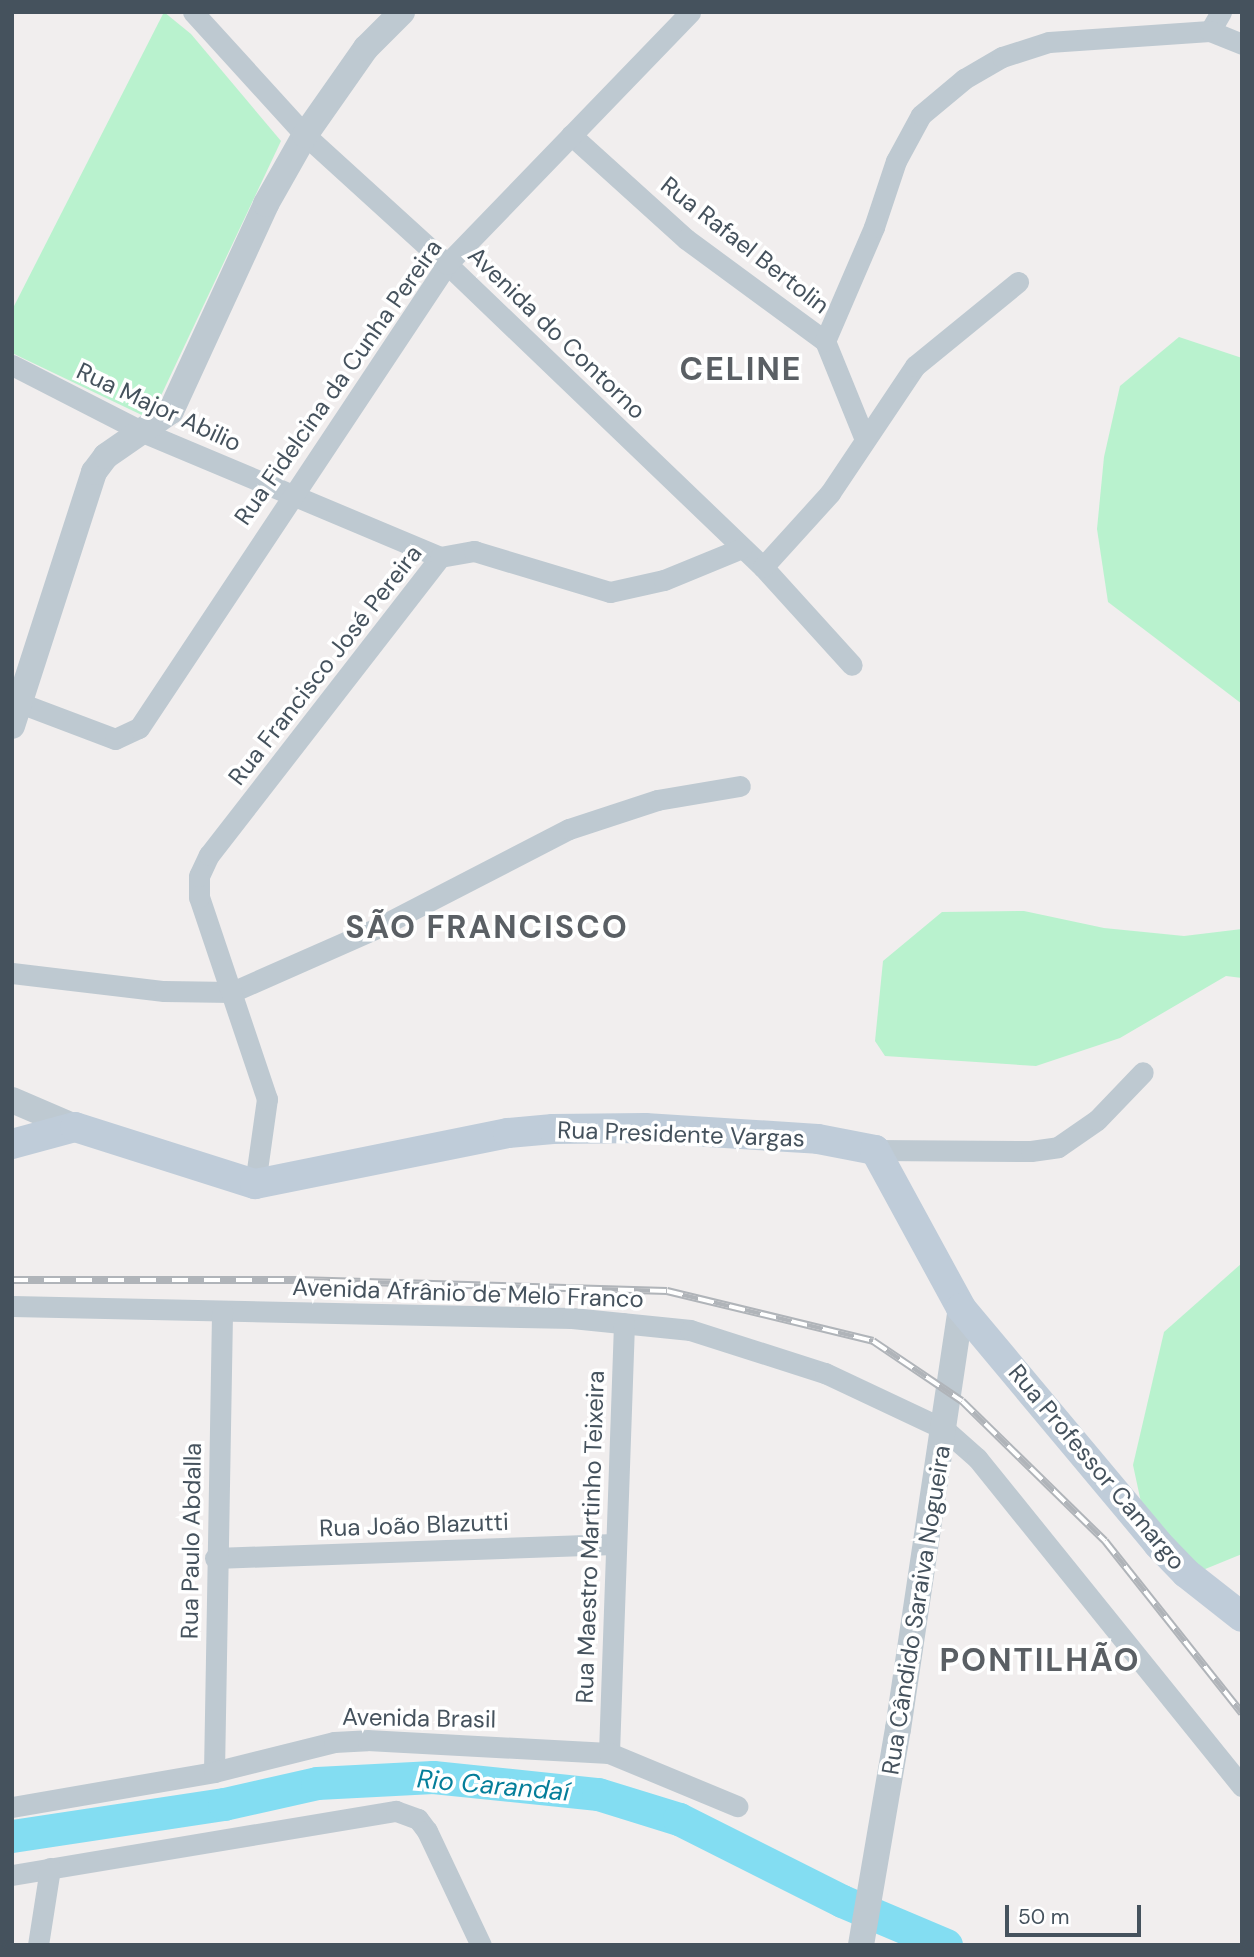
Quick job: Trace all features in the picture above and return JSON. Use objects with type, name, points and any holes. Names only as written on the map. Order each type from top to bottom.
[{"type":"main road","name":"Rua Presidente Vargas","points":[[75,1127],[255,1184],[508,1133],[553,1129],[645,1128],[818,1139],[874,1150]]},
{"type":"main road","points":[[12,1144],[75,1127]]},
{"type":"main road","name":"Rua Professor Camargo","points":[[874,1150],[961,1308],[1158,1544],[1185,1573],[1242,1617]]},
{"type":"street","name":"Avenida do Contorno","points":[[193,12],[305,135],[447,264],[763,568],[852,664]]},
{"type":"street","points":[[15,710],[94,472],[106,456],[145,433],[171,411],[266,204],[305,135],[366,48],[402,12]]},
{"type":"street","name":"Rua Fidelcina da Cunha Pereira","points":[[15,710],[116,739],[131,734],[147,720],[290,495],[447,264],[690,12]]},
{"type":"street","points":[[1210,31],[1221,12]]},
{"type":"street","points":[[864,437],[825,341],[874,227],[896,161],[922,115],[964,79],[1002,57],[1049,42],[1210,31],[1242,44]]},
{"type":"street","name":"Rua Rafael Bertolin","points":[[570,135],[686,239],[825,341]]},
{"type":"street","points":[[763,568],[812,516],[915,366],[1018,282]]},
{"type":"street","name":"Rua Major Abilio","points":[[12,365],[145,433],[440,557]]},
{"type":"street","name":"Rua Francisco José Pereira","points":[[232,992],[199,897],[199,876],[209,855],[440,557],[474,551],[610,592],[664,580],[742,548]]},
{"type":"street","points":[[12,974],[164,991],[232,992],[377,928],[569,829],[657,800],[740,786]]},
{"type":"street","points":[[232,992],[267,1099],[255,1184]]},
{"type":"street","name":"Rua Presidente Vargas","points":[[874,1150],[1031,1152],[1058,1147],[1088,1128],[1143,1072]]},
{"type":"street","points":[[12,1100],[75,1127]]},
{"type":"street","name":"Avenida Afrânio de Melo Franco","points":[[12,1306],[624,1323],[690,1330],[825,1373],[944,1429],[992,1474],[1242,1787]]},
{"type":"street","name":"Rua Cândido Saraiva Nogueira","points":[[860,1945],[944,1429],[961,1308]]},
{"type":"street","name":"Rua Paulo Abdalla","points":[[214,1772],[215,1559],[222,1311]]},
{"type":"street","name":"Rua Maestro Martinho Teixeira","points":[[609,1753],[614,1544],[624,1323]]},
{"type":"street","name":"Rua João Blazutti","points":[[215,1559],[614,1544]]},
{"type":"street","name":"Avenida Brasil","points":[[12,1807],[214,1772],[302,1749],[367,1740],[609,1753],[737,1806]]},
{"type":"street","points":[[12,1875],[396,1811],[418,1819],[427,1831],[481,1945]]},
{"type":"street","points":[[38,1945],[50,1868]]},
{"type":"green space","points":[[164,12],[191,34],[281,141],[150,419],[12,353],[12,310]]},
{"type":"green space","points":[[1179,337],[1242,358],[1242,704],[1108,602],[1097,529],[1104,457],[1120,386]]},
{"type":"green space","points":[[1024,911],[1104,928],[1184,936],[1242,929],[1242,978],[1226,976],[1120,1038],[1036,1066],[885,1056],[875,1041],[883,961],[942,912]]},
{"type":"green space","points":[[1242,1263],[1242,1554],[1193,1574],[1145,1521],[1133,1465],[1164,1332]]},
{"type":"waterway","name":"Rio Carandaí","points":[[12,1836],[224,1804],[317,1783],[433,1777],[598,1794],[679,1819],[842,1901],[946,1945]]},
{"type":"railway","points":[[12,1280],[298,1280],[667,1291],[873,1341],[962,1401],[1105,1541],[1242,1713]]},
{"type":"district","name":"CELINE","points":[[741,369]]},
{"type":"district","name":"SÃO FRANCISCO","points":[[487,927]]},
{"type":"district","name":"PONTILHÃO","points":[[1040,1660]]}]
